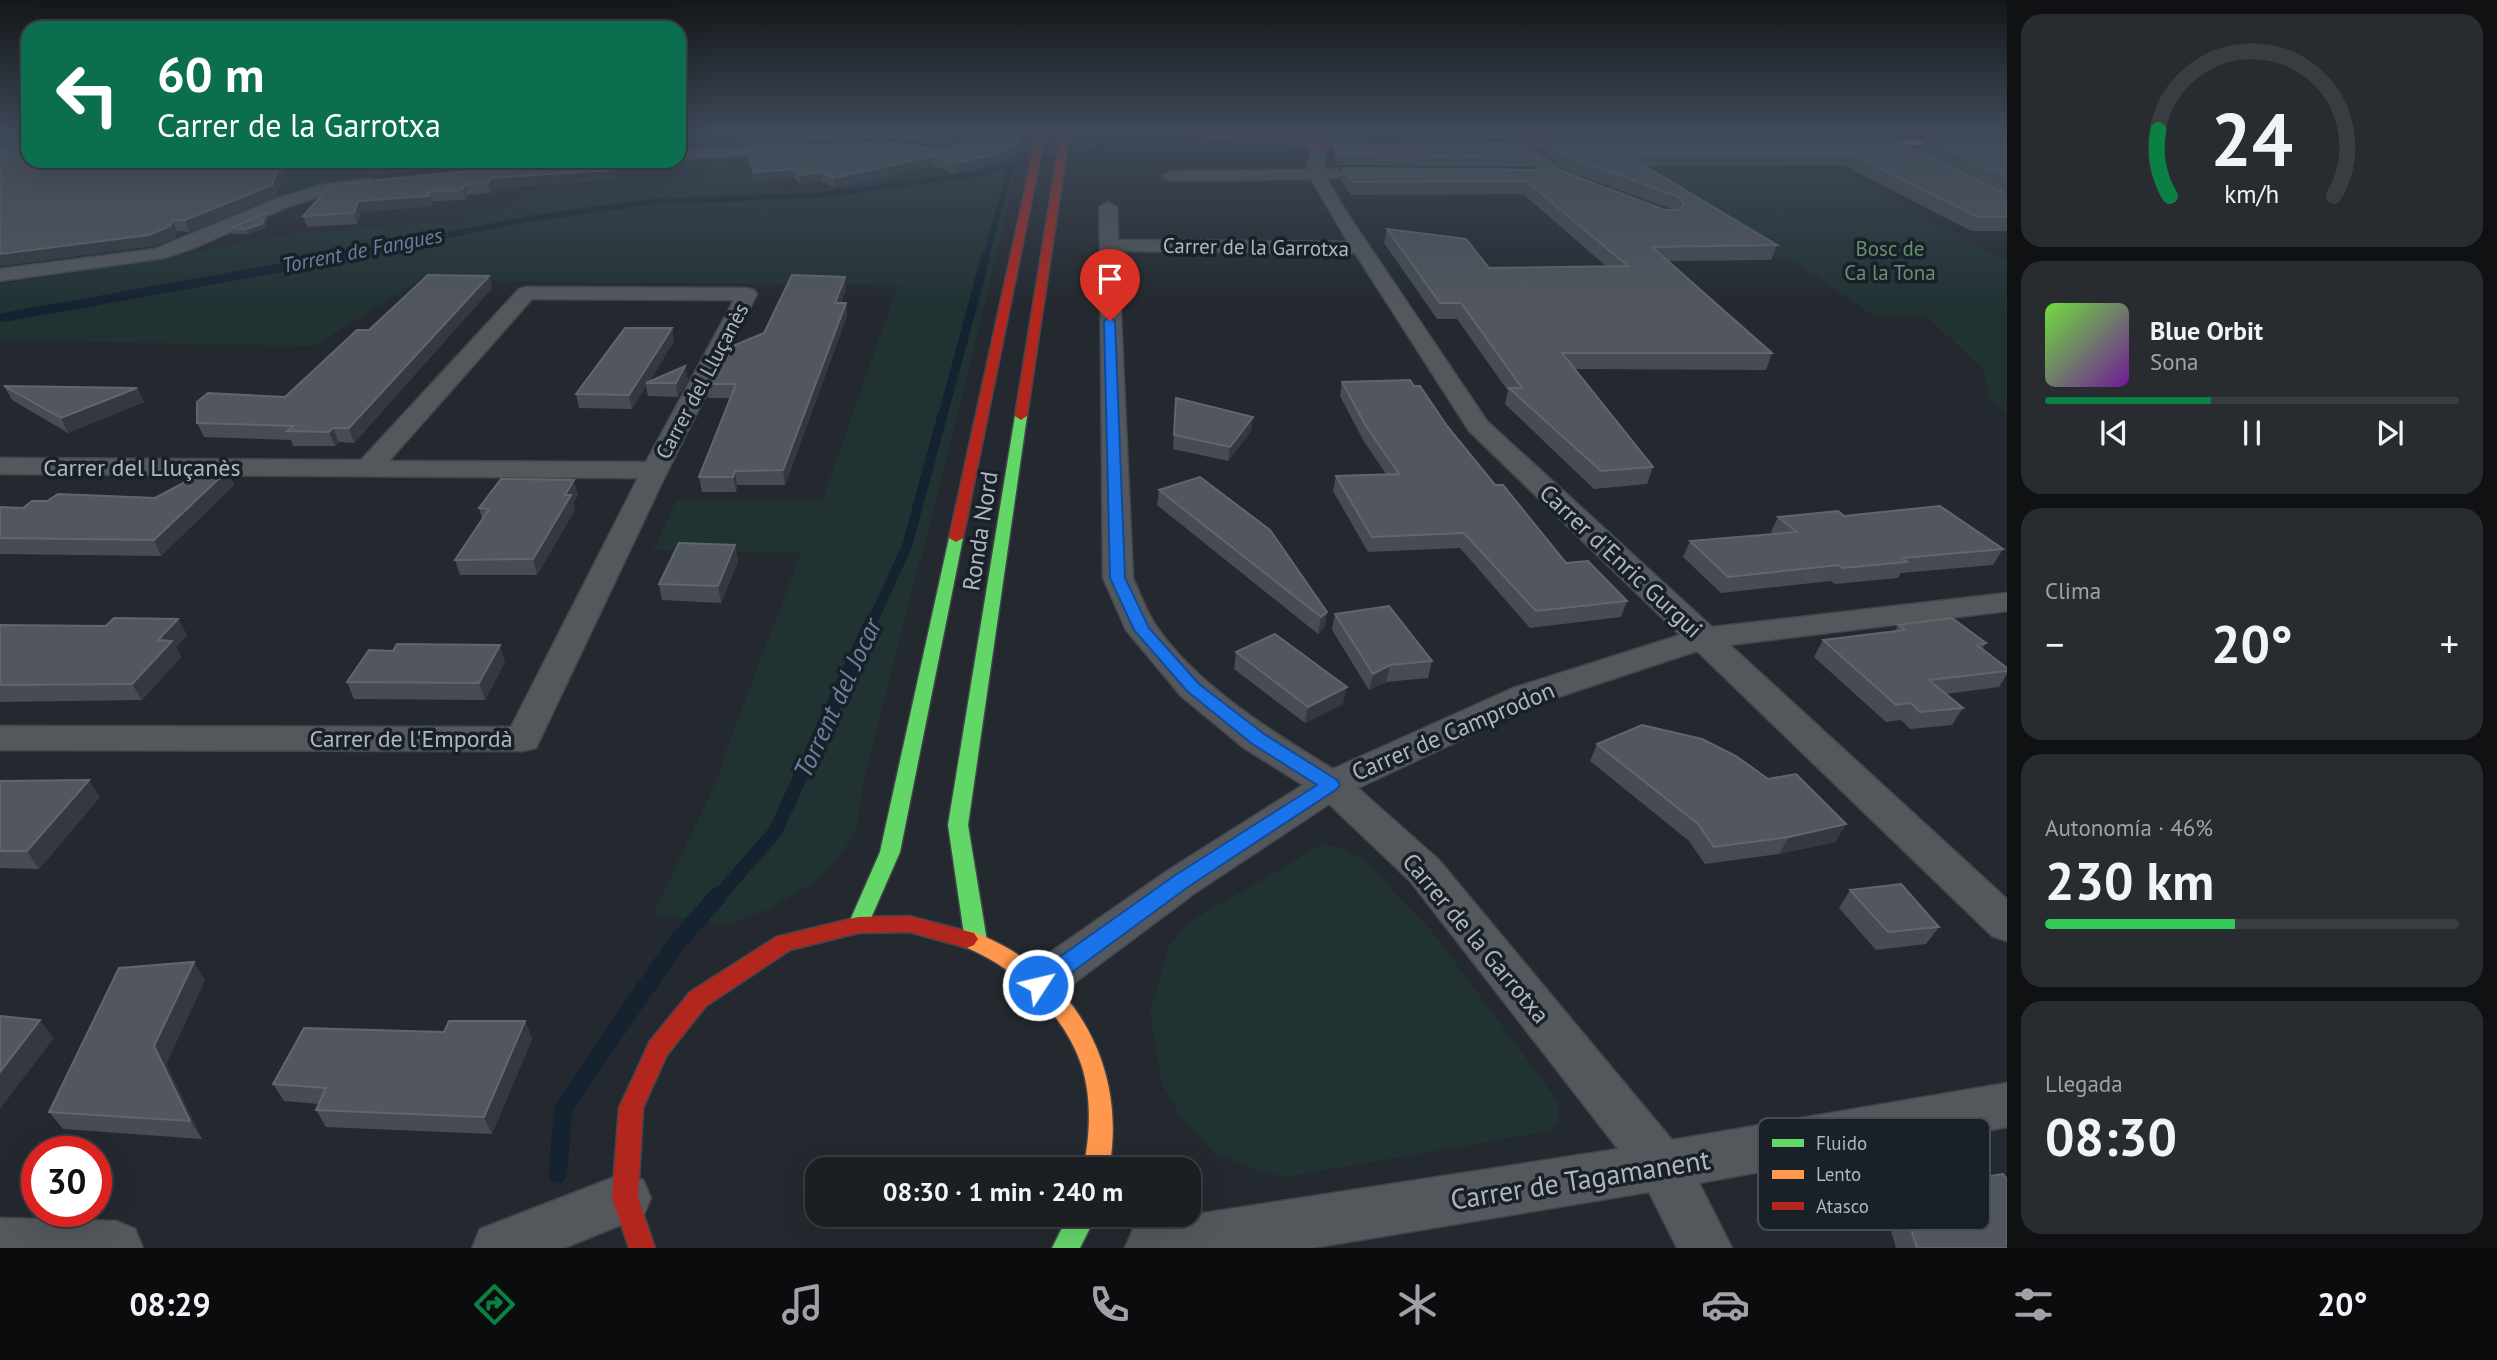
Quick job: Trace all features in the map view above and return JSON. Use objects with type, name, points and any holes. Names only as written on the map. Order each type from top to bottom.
[{"type":"main road","name":"Ronda Nord","points":[[858,925],[890,852],[1029,190]]},
{"type":"main road","name":"Ronda Nord","points":[[976,941],[958,825],[1055,190]]},
{"type":"main road","points":[[642,1248],[625,1198],[631,1108],[658,1048],[698,999],[784,943],[858,925],[909,924],[976,941],[1020,965],[1076,1028],[1094,1069],[1102,1144],[1099,1157]]},
{"type":"main road","points":[[1065,1248],[1077,1227]]},
{"type":"street","points":[[0,275],[158,254],[188,244],[284,202],[320,190]]},
{"type":"street","name":"Carrer d'Enric Gurgui","points":[[1326,190],[1361,248],[1478,426],[2007,923]]},
{"type":"street","points":[[1597,190],[1606,194]]},
{"type":"street","name":"Carrer de la Garrotxa","points":[[1108,207],[1118,578],[1142,630],[1193,688],[1257,739],[1331,785],[1425,870],[1662,1166],[1705,1248]]},
{"type":"street","name":"Carrer de la Garrotxa","points":[[1110,245],[1361,248]]},
{"type":"street","name":"Carrer del Lluçanès","points":[[0,466],[655,470],[747,294],[526,293],[368,468]]},
{"type":"street","name":"Carrer de l'Empordà","points":[[0,738],[523,739],[655,470]]},
{"type":"street","name":"Carrer de Camprodon","points":[[1038,985],[1181,882],[1331,785],[1525,696],[1704,638],[2000,608]]},
{"type":"street","name":"Carrer de Tagamanent","points":[[1933,1118],[2007,1105]]},
{"type":"street","name":"Carrer de Tagamanent","points":[[1152,1248],[1758,1149]]},
{"type":"street","points":[[499,1248],[625,1198]]},
{"type":"street","points":[[0,1245],[116,1248]]},
{"type":"green space","points":[[550,190],[775,190],[778,193],[817,190],[1011,190],[976,341],[863,784],[856,829],[842,853],[817,881],[770,908],[728,925],[653,914],[720,774],[725,753],[801,553],[653,550],[677,500],[822,501],[898,285],[421,280],[313,346],[0,340],[0,284],[185,254],[276,236],[460,220],[519,204],[530,193]]},
{"type":"green space","name":"Bosc de Ca la Tona","points":[[1618,190],[1875,190],[2007,261],[2007,413],[1989,397],[1983,369],[1925,315],[1872,315],[1796,261],[1774,258],[1712,222],[1614,193]]},
{"type":"green space","points":[[1323,844],[1343,848],[1364,860],[1435,935],[1559,1103],[1559,1120],[1550,1131],[1286,1177],[1257,1170],[1213,1152],[1181,1116],[1162,1085],[1150,1013],[1169,946],[1189,922]]},
{"type":"building","points":[[0,190],[259,190],[185,220],[173,220],[170,226],[149,235],[0,254]]},
{"type":"building","points":[[326,190],[454,190],[429,191],[429,196],[358,201],[354,213],[303,216]]},
{"type":"building","points":[[1537,190],[1613,190],[1665,210],[1678,210],[1684,204],[1679,197],[1660,190],[1686,190],[1777,245],[1652,247],[1772,353],[1562,353],[1653,467],[1601,471],[1509,388],[1522,388],[1461,303],[1440,303],[1387,229],[1466,239],[1489,268],[1628,266]]},
{"type":"building","points":[[1924,190],[1999,190],[2007,194],[2007,217],[1978,217]]},
{"type":"building","points":[[266,213],[262,224],[246,229],[231,228]]},
{"type":"building","points":[[428,275],[489,276],[349,428],[333,428],[329,432],[287,431],[293,426],[197,423],[197,402],[208,393],[285,397],[357,330],[369,330]]},
{"type":"building","points":[[792,275],[845,277],[835,303],[846,303],[783,470],[735,471],[733,477],[699,477],[736,384],[705,384],[723,350],[764,333]]},
{"type":"building","points":[[625,328],[672,328],[629,395],[576,394]]},
{"type":"building","points":[[685,366],[676,383],[646,383]]},
{"type":"building","points":[[1410,380],[1414,386],[1420,386],[1447,426],[1495,485],[1503,485],[1566,563],[1588,561],[1627,601],[1536,611],[1464,533],[1372,537],[1336,476],[1399,474],[1366,426],[1342,382]]},
{"type":"building","points":[[4,386],[137,388],[61,418]]},
{"type":"building","points":[[1176,398],[1253,417],[1230,447],[1174,435]]},
{"type":"building","points":[[221,463],[228,470],[154,540],[0,538],[0,507],[23,508],[32,501],[47,501],[58,494],[155,498]]},
{"type":"building","points":[[1200,477],[1270,530],[1327,612],[1321,617],[1159,490]]},
{"type":"building","points":[[501,479],[574,480],[565,495],[571,495],[533,559],[455,560],[489,509],[479,508]]},
{"type":"building","points":[[1940,506],[2003,549],[1902,558],[1907,562],[1843,568],[1839,565],[1728,577],[1690,541],[1797,532],[1778,517],[1838,511],[1844,516]]},
{"type":"building","points":[[679,543],[735,545],[718,586],[659,584]]},
{"type":"building","points":[[1389,606],[1432,661],[1390,665],[1373,674],[1335,614]]},
{"type":"building","points":[[114,618],[178,619],[158,640],[172,641],[132,684],[0,685],[0,625],[106,626]]},
{"type":"building","points":[[1952,618],[1986,643],[1977,645],[2007,668],[2007,671],[1929,680],[1963,708],[1920,712],[1911,703],[1896,705],[1823,640],[1905,630],[1898,625]]},
{"type":"building","points":[[1275,634],[1347,687],[1308,707],[1236,652]]},
{"type":"building","points":[[397,644],[500,645],[479,683],[347,682],[369,650],[393,651]]},
{"type":"building","points":[[1642,725],[1702,739],[1736,756],[1768,779],[1796,774],[1846,824],[1789,837],[1714,847],[1698,824],[1597,744]]},
{"type":"building","points":[[89,780],[27,851],[0,851],[0,781]]},
{"type":"building","points":[[1901,884],[1939,927],[1888,932],[1850,890]]},
{"type":"building","points":[[194,962],[154,1046],[190,1121],[49,1112],[119,968]]},
{"type":"building","points":[[0,1016],[40,1020],[0,1072]]},
{"type":"building","points":[[449,1021],[525,1021],[484,1117],[316,1110],[326,1088],[273,1084],[304,1028],[444,1032]]},
{"type":"building","points":[[2003,1174],[2007,1179],[2007,1248],[1917,1248],[1911,1230],[1990,1230],[1990,1176]]},
{"type":"waterway","name":"Torrent de Fangues","points":[[337,257],[534,218],[651,202],[820,195],[856,190]]},
{"type":"waterway","name":"Torrent del Jocar","points":[[986,257],[1004,190]]},
{"type":"waterway","name":"Torrent de Fangues","points":[[0,318],[347,256]]},
{"type":"waterway","name":"Torrent del Jocar","points":[[942,418],[986,256]]},
{"type":"waterway","name":"Torrent del Jocar","points":[[870,627],[907,546],[942,417]]},
{"type":"waterway","name":"Torrent del Jocar","points":[[717,898],[775,832],[870,625]]},
{"type":"waterway","name":"Torrent del Jocar","points":[[558,1174],[563,1109],[674,946],[718,896]]},
{"type":"traffic: fast","points":[[976,941],[958,825],[1021,416]]},
{"type":"traffic: fast","points":[[858,925],[890,852],[956,538]]},
{"type":"traffic: fast","points":[[1065,1248],[1077,1227]]},
{"type":"traffic: slow","points":[[967,939],[987,946],[1026,972],[1061,1009],[1075,1029],[1094,1068],[1099,1091],[1101,1132],[1098,1157]]},
{"type":"traffic: jam","points":[[956,538],[1029,190]]},
{"type":"traffic: jam","points":[[1021,416],[1056,190]]},
{"type":"traffic: jam","points":[[642,1248],[625,1198],[631,1108],[658,1048],[698,999],[784,943],[858,925],[909,924],[967,939]]},
{"type":"route","points":[[1038,985],[1181,882],[1331,785],[1257,739],[1193,688],[1142,630],[1118,578],[1110,321]]}]
